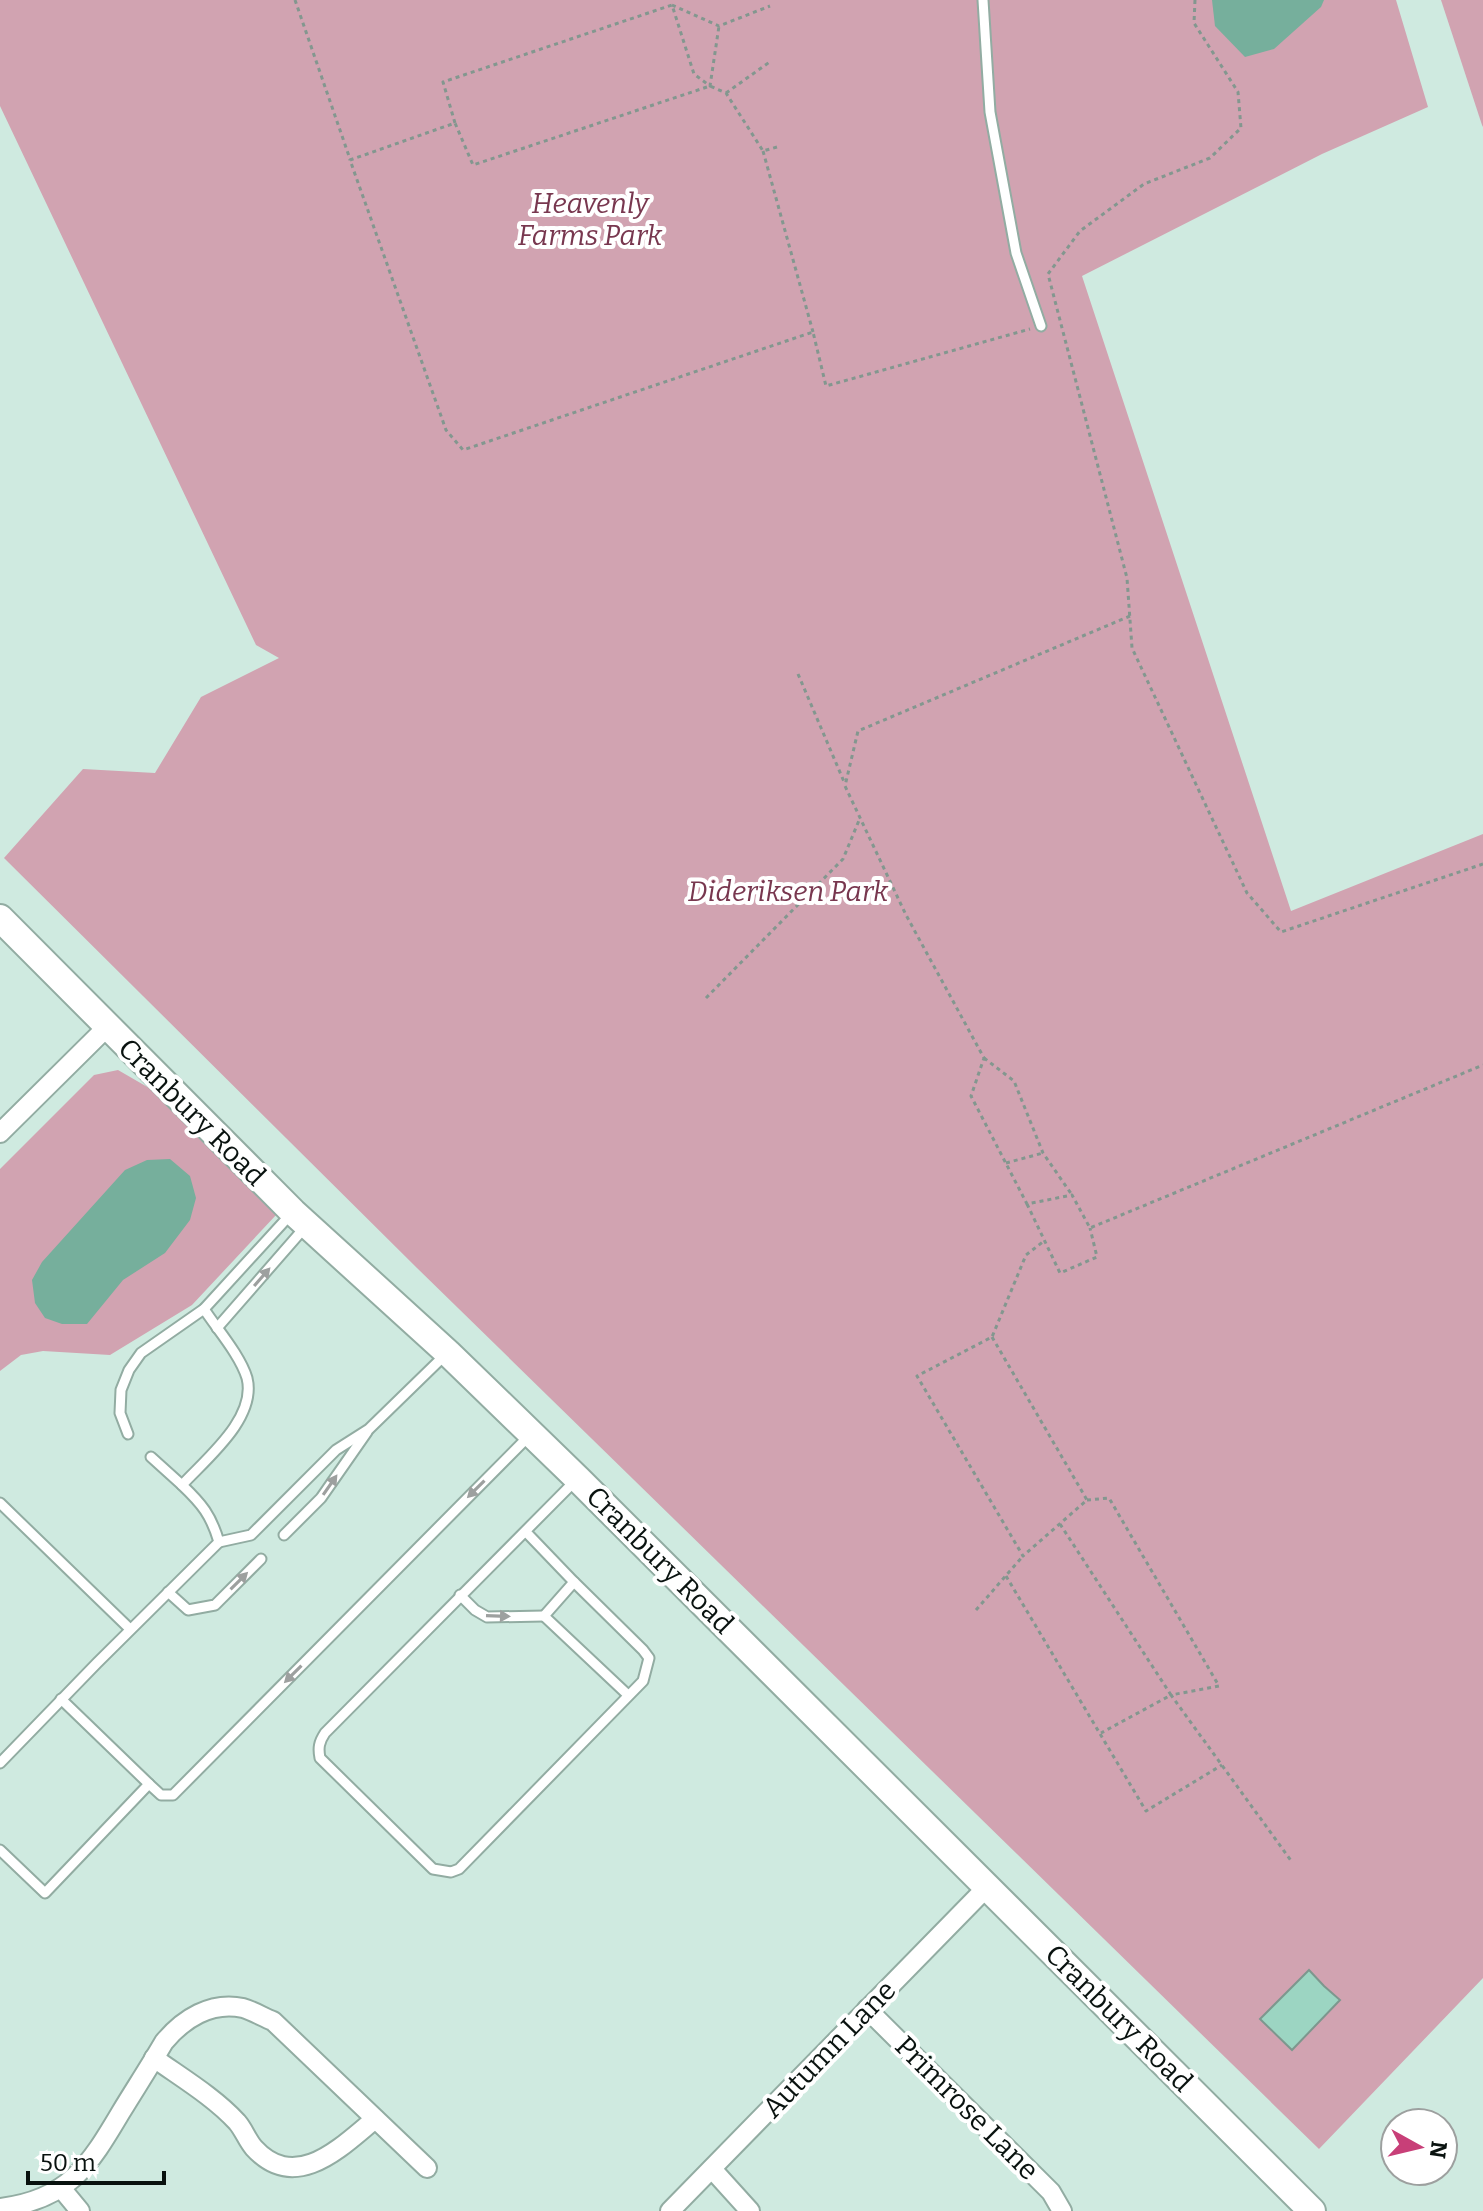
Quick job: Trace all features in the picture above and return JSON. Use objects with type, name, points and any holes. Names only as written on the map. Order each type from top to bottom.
[{"type":"main road","name":"Cranbury Road","points":[[0,918],[300,1219],[448,1353],[578,1479],[1312,2211]]},
{"type":"street","points":[[0,1133],[107,1027]]},
{"type":"street","name":"Autumn Lane","points":[[670,2211],[988,1886]]},
{"type":"street","points":[[0,2208],[31,2203],[61,2188],[86,2167],[169,2036],[187,2019],[217,2008],[246,2009],[273,2021],[427,2168]]},
{"type":"street","name":"Primrose Lane","points":[[867,2009],[1051,2192],[1062,2211]]},
{"type":"street","points":[[154,2058],[239,2124],[253,2147],[262,2155],[284,2165],[296,2167],[325,2159],[375,2119]]},
{"type":"street","points":[[712,2169],[750,2211]]},
{"type":"street","points":[[61,2188],[80,2211]]},
{"type":"lane","points":[[983,0],[992,128],[1016,253],[1041,326]]},
{"type":"lane","points":[[128,1434],[120,1413],[121,1390],[129,1370],[141,1353],[204,1309],[300,1219]]},
{"type":"lane","points":[[217,1328],[300,1219]]},
{"type":"lane","points":[[182,1485],[238,1424],[247,1404],[247,1378],[234,1352],[204,1309]]},
{"type":"lane","points":[[284,1535],[321,1498],[369,1429],[448,1353]]},
{"type":"lane","points":[[0,1763],[219,1542],[251,1535],[336,1450],[369,1429]]},
{"type":"lane","points":[[61,1699],[161,1795],[173,1795],[531,1433]]},
{"type":"lane","points":[[151,1457],[201,1503],[213,1521],[219,1542]]},
{"type":"lane","points":[[526,1532],[643,1650],[649,1658],[643,1681],[459,1869],[451,1872],[433,1869],[320,1758],[320,1742],[325,1733],[460,1595],[578,1479]]},
{"type":"lane","points":[[0,1503],[130,1629]]},
{"type":"lane","points":[[168,1592],[188,1610],[215,1605],[261,1559]]},
{"type":"lane","points":[[544,1616],[574,1582]]},
{"type":"lane","points":[[460,1595],[487,1617],[544,1616],[628,1695]]},
{"type":"lane","points":[[0,1850],[45,1893],[149,1784]]},
{"type":"path","points":[[295,0],[446,430],[463,450],[813,332]]},
{"type":"path","points":[[1195,0],[1194,23],[1238,92],[1241,128],[1210,158],[1144,184],[1080,231],[1048,274],[1127,578],[1132,648],[1247,893],[1281,932],[1483,864]]},
{"type":"path","points":[[672,5],[694,74],[726,93],[763,151],[826,386],[1060,320]]},
{"type":"path","points":[[710,86],[473,165],[455,123],[443,82],[672,5],[719,26],[770,6]]},
{"type":"path","points":[[710,86],[719,26]]},
{"type":"path","points":[[726,93],[771,61]]},
{"type":"path","points":[[350,160],[455,123]]},
{"type":"path","points":[[763,151],[777,147]]},
{"type":"path","points":[[845,786],[858,731],[1130,616]]},
{"type":"path","points":[[798,674],[845,786],[906,915],[984,1058],[1014,1081],[1043,1153],[1090,1228],[1097,1257],[1060,1273],[971,1096],[984,1058]]},
{"type":"path","points":[[706,998],[843,859],[860,818]]},
{"type":"path","points":[[1090,1228],[1483,1065]]},
{"type":"path","points":[[1006,1163],[1043,1153]]},
{"type":"path","points":[[1027,1204],[1072,1195]]},
{"type":"path","points":[[1023,1556],[917,1376],[992,1337],[1026,1255],[1044,1241]]},
{"type":"path","points":[[992,1337],[1087,1500]]},
{"type":"path","points":[[976,1610],[1023,1556],[1087,1500],[1109,1498],[1219,1686],[1171,1695],[1100,1734]]},
{"type":"path","points":[[1060,1524],[1171,1695],[1292,1862]]},
{"type":"path","points":[[1006,1576],[1146,1811],[1222,1765]]},
{"type":"green space","name":"Dideriksen Park","points":[[0,0],[1396,0],[1428,107],[1322,154],[1082,276],[1291,911],[1483,834],[1483,1978],[1319,2149],[417,1268],[4,858],[83,769],[155,773],[201,697],[279,658],[256,645],[0,106]]},
{"type":"green space","points":[[1441,0],[1483,0],[1483,127],[1482,125]]},
{"type":"green space","points":[[118,1070],[156,1092],[277,1214],[192,1305],[110,1355],[43,1351],[21,1355],[0,1371],[0,1169],[94,1075]]},
{"type":"shaded area","points":[[1212,0],[1324,0],[1321,7],[1274,49],[1245,57],[1215,26]]},
{"type":"shaded area","points":[[170,1159],[190,1176],[196,1198],[190,1220],[165,1253],[123,1280],[87,1324],[62,1324],[45,1318],[35,1303],[32,1280],[42,1262],[125,1170],[147,1160]]},
{"type":"building","points":[[1309,1970],[1340,2000],[1292,2050],[1260,2019]]},
{"type":"park label","name":"Heavenly Farms Park","points":[[590,219]]}]
